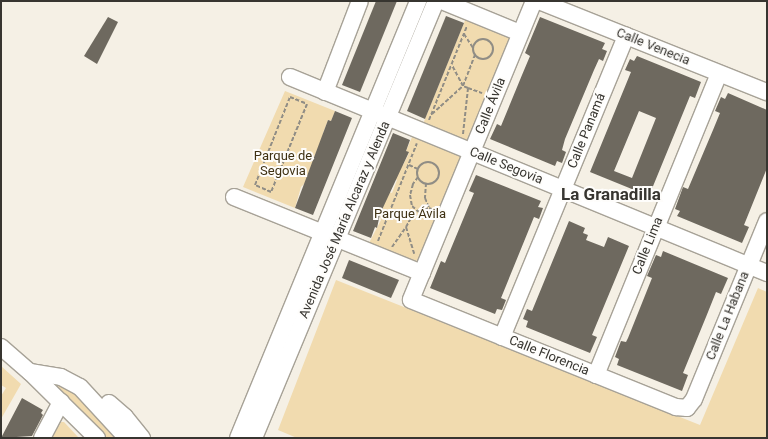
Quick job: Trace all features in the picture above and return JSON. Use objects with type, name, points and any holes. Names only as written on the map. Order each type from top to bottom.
[{"type":"street","points":[[325,92],[360,1]]},
{"type":"street","name":"Avenida José María Alcaraz y Alenda","points":[[238,438],[418,1]]},
{"type":"street","name":"Avenida José María Alcaraz y Alenda","points":[[254,438],[436,1]]},
{"type":"street","points":[[442,1],[520,33]]},
{"type":"street","name":"Calle Ávila","points":[[411,300],[534,1]]},
{"type":"street","name":"Calle Venecia","points":[[539,1],[767,92]]},
{"type":"street","name":"Calle Panamá","points":[[502,337],[626,36]]},
{"type":"street","name":"Calle Lima","points":[[596,375],[719,74]]},
{"type":"street","name":"Calle Segovia","points":[[290,77],[388,117],[475,145],[563,189],[767,273]]},
{"type":"street","points":[[234,197],[422,273]]},
{"type":"street","name":"Calle La Habana","points":[[687,408],[694,399],[767,222]]},
{"type":"street","name":"Calle Florencia","points":[[411,300],[676,407],[687,408]]},
{"type":"street","points":[[1,347],[62,402],[97,438]]},
{"type":"street","points":[[30,372],[61,377],[100,396],[125,417],[142,438]]},
{"type":"street","points":[[80,387],[127,438]]},
{"type":"street","points":[[42,438],[62,402]]},
{"type":"street","name":"Avenida José María Alcaraz y Alenda","points":[[230,438],[251,406]]},
{"type":"path","points":[[429,122],[469,22]]},
{"type":"path","points":[[432,114],[463,86],[475,55],[464,34]]},
{"type":"path","points":[[473,49],[475,42],[484,39],[489,41],[493,49],[497,51]]},
{"type":"path","points":[[475,55],[484,59],[490,56],[493,49]]},
{"type":"path","points":[[452,65],[463,86],[468,88],[463,136],[475,145]]},
{"type":"path","points":[[290,97],[306,104],[271,192],[255,185],[290,97]]},
{"type":"path","points":[[377,242],[418,142]]},
{"type":"path","points":[[391,248],[406,228],[415,210],[410,195],[413,184],[418,177],[418,169],[421,164],[428,162],[437,168],[439,174],[436,180],[426,183]]},
{"type":"path","points":[[408,165],[418,169]]},
{"type":"path","points":[[418,177],[426,183]]},
{"type":"path","points":[[426,183],[425,198],[429,208]]},
{"type":"path","points":[[415,210],[429,208],[446,215]]},
{"type":"path","points":[[406,228],[415,257]]},
{"type":"green space","points":[[466,18],[512,38],[468,142],[423,124]]},
{"type":"green space","name":"Parque de Segovia","points":[[285,91],[335,111],[331,121],[328,120],[323,133],[325,134],[312,161],[314,162],[305,183],[301,187],[295,208],[243,187]]},
{"type":"green space","name":"Parque Ávila","points":[[412,137],[460,156],[461,161],[420,259],[416,261],[369,243],[381,220],[380,214],[389,192],[392,193],[397,180],[395,179],[401,165],[403,165],[409,153],[406,151]]},
{"type":"green space","points":[[336,280],[700,425],[758,288],[767,292],[767,438],[297,438],[278,430]]},
{"type":"green space","points":[[1,366],[21,384],[1,419],[1,396],[6,388],[1,385]]},
{"type":"green space","points":[[50,381],[69,387],[118,438],[107,438]]},
{"type":"green space","points":[[61,422],[64,422],[79,438],[52,438]]},
{"type":"building","points":[[376,1],[397,1],[360,92],[342,85]]},
{"type":"building","points":[[446,16],[464,23],[425,119],[407,111]]},
{"type":"building","points":[[108,17],[118,22],[97,64],[84,56]]},
{"type":"building","points":[[540,17],[605,43],[602,49],[607,51],[603,61],[599,59],[565,139],[562,150],[566,152],[562,163],[557,161],[555,166],[490,139],[497,124],[501,126],[530,56],[525,53]]},
{"type":"building","points":[[637,56],[701,82],[695,98],[690,96],[649,196],[590,172],[631,72],[625,70],[630,59],[634,61]],"holes":[[[639,111],[656,118],[632,178],[614,171]]]},
{"type":"building","points":[[728,93],[767,110],[767,168],[744,225],[749,227],[742,243],[677,216],[680,211],[675,209],[683,187],[688,189],[720,113],[715,111],[721,97],[725,99]]},
{"type":"building","points":[[335,111],[352,118],[313,215],[295,208],[328,120],[331,121]]},
{"type":"building","points":[[393,133],[410,140],[406,151],[409,152],[380,214],[377,228],[375,227],[371,238],[353,231]]},
{"type":"building","points":[[476,175],[541,201],[538,207],[543,208],[539,219],[534,217],[501,298],[506,300],[502,310],[497,309],[495,314],[430,288],[441,261],[445,263],[474,193],[469,191]]},
{"type":"building","points":[[569,221],[585,228],[583,233],[588,235],[586,240],[604,247],[608,237],[629,246],[592,335],[597,337],[590,353],[526,327],[528,321],[523,319],[527,309],[532,311]]},
{"type":"building","points":[[663,251],[728,278],[721,294],[716,292],[683,373],[688,375],[682,391],[617,365],[619,359],[615,357],[621,341],[626,342],[628,338],[652,278],[647,276],[656,255],[661,257]]},
{"type":"building","points":[[349,260],[399,280],[391,298],[342,278]]},
{"type":"building","points":[[22,398],[43,410],[41,413],[43,415],[32,436],[1,438]]},
{"type":"district","name":"La Granadilla","points":[[611,195]]}]
